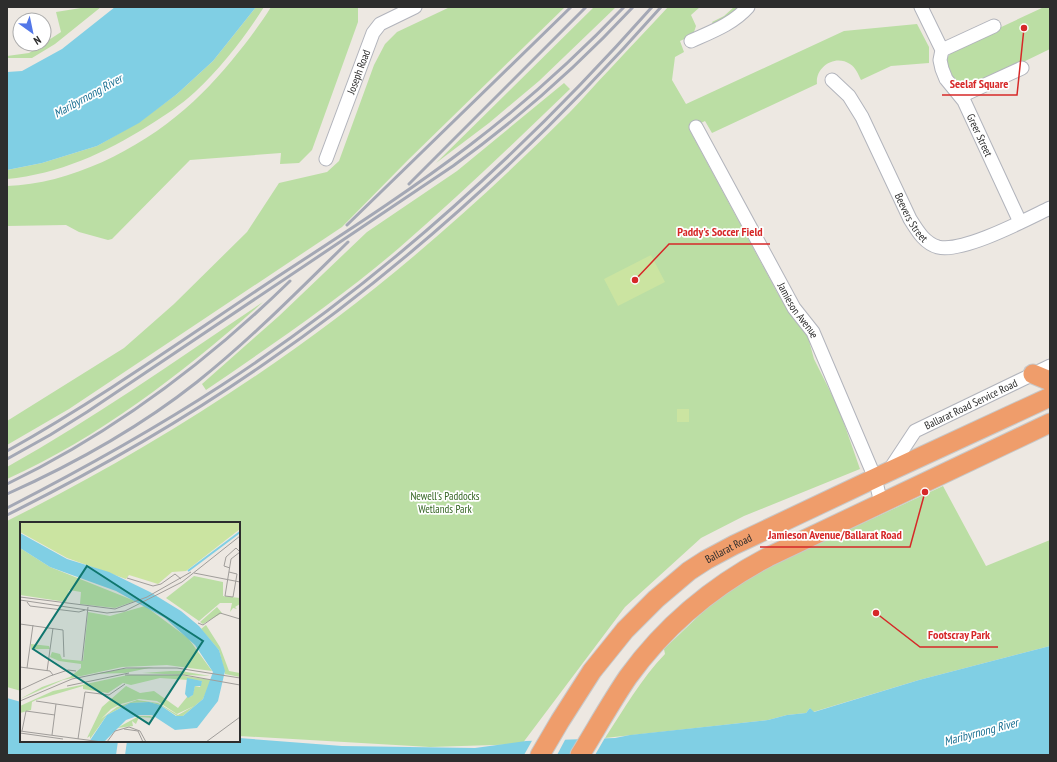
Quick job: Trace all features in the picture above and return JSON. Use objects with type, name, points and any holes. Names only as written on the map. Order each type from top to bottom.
[{"type":"highway","name":"Ballarat Road","points":[[540,755],[592,671],[625,630],[656,599],[688,571],[734,546],[1050,397]]},
{"type":"highway","points":[[580,755],[629,676],[645,655],[681,618],[720,585],[742,570],[768,557],[1050,423]]},
{"type":"street","name":"Joseph Road","points":[[326,159],[373,33],[380,24],[415,7]]},
{"type":"street","points":[[691,41],[736,19],[748,7]]},
{"type":"street","name":"Greer Street","points":[[921,7],[942,50],[940,60],[946,79],[961,96],[1020,222]]},
{"type":"street","points":[[942,50],[994,26]]},
{"type":"street","points":[[961,96],[1022,68]]},
{"type":"street","name":"Beevers Street","points":[[832,80],[849,96],[859,112],[910,219],[920,234],[928,242],[937,247],[952,248],[961,246],[1050,208]]},
{"type":"street","name":"Jamieson Avenue","points":[[696,127],[794,308],[813,332],[882,475],[881,503]]},
{"type":"street","name":"Ballarat Road Service Road","points":[[882,475],[915,431],[1044,374]]},
{"type":"green space","points":[[87,7],[101,7],[52,46],[52,38],[61,32],[56,12]]},
{"type":"green space","points":[[256,7],[264,7],[232,52],[205,83],[190,97],[172,110],[132,136],[81,161],[45,172],[7,179],[7,170],[42,163],[97,146],[139,122],[177,94],[213,61]]},
{"type":"green space","points":[[271,7],[358,7],[358,22],[312,150],[299,163],[280,164],[281,153],[190,160],[112,239],[108,240],[79,232],[66,225],[7,226],[7,186],[31,184],[79,172],[125,151],[146,138],[185,109],[209,86],[245,44]]},
{"type":"green space","points":[[450,7],[565,7],[408,160],[342,227],[69,409],[7,445],[7,421],[124,348],[174,304],[247,232],[279,183],[327,172],[339,161],[374,65],[385,44],[397,32]]},
{"type":"green space","points":[[594,7],[616,7],[539,81],[489,123],[436,163]]},
{"type":"green space","name":"Newell's Paddocks Wetlands Park","points":[[668,7],[700,7],[691,15],[696,26],[693,35],[680,41],[684,52],[675,57],[672,80],[686,104],[844,31],[917,24],[929,47],[929,63],[891,66],[861,80],[855,69],[850,64],[844,61],[832,61],[819,72],[817,84],[712,133],[705,121],[689,129],[778,294],[808,337],[814,359],[839,409],[860,469],[744,516],[701,538],[625,607],[522,744],[430,747],[240,736],[240,522],[20,522],[20,691],[7,687],[7,521],[114,464],[167,433],[269,367],[319,331],[414,256],[494,186],[575,107]]},
{"type":"green space","points":[[734,7],[741,7],[714,25],[712,22],[724,16]]},
{"type":"green space","points":[[1044,7],[1050,7],[1050,49],[972,87],[963,88],[952,81],[946,70],[947,58],[954,49]]},
{"type":"green space","points":[[42,52],[32,58],[7,58],[7,56]]},
{"type":"green space","points":[[564,83],[570,89],[464,190],[399,248],[329,304],[206,390],[202,384],[279,316],[367,232],[457,171]]},
{"type":"green space","points":[[651,255],[665,282],[618,306],[604,279]]},
{"type":"green space","points":[[263,302],[203,353],[141,400],[76,443],[7,479],[7,467],[105,408]]},
{"type":"green space","points":[[677,409],[689,409],[689,422],[677,422]]},
{"type":"green space","points":[[943,486],[986,566],[1050,540],[1050,646],[919,680],[813,712],[810,708],[806,713],[787,715],[768,720],[605,738],[640,684],[665,654],[664,649],[708,607],[728,592],[768,567]]},
{"type":"water","name":"Maribyrnong River","points":[[115,7],[256,7],[213,61],[177,94],[139,123],[97,146],[42,163],[7,170],[7,72],[22,71],[62,49]]},
{"type":"water","name":"Maribyrnong River","points":[[1050,646],[1050,755],[7,755],[7,698],[20,702],[20,742],[240,742],[240,738],[342,746],[475,748],[526,741],[615,738],[630,735],[768,720],[787,715],[806,713],[810,708],[814,712],[919,680]]},
{"type":"pier","points":[[606,736],[595,755],[572,755],[583,737]]},
{"type":"pier","points":[[566,738],[557,755],[524,755],[533,739]]},
{"type":"pier","points":[[118,742],[127,742],[125,755],[116,755]]},
{"type":"railway","points":[[347,225],[571,7]]},
{"type":"railway","points":[[409,184],[586,7]]},
{"type":"railway","points":[[7,451],[140,369],[421,181],[470,145],[530,96],[569,62],[624,7]]},
{"type":"railway","points":[[7,459],[87,412],[453,166],[501,130],[547,91],[591,50],[633,7]]},
{"type":"railway","points":[[7,508],[116,449],[196,402],[281,345],[339,302],[395,257],[502,162],[604,60],[652,7]]},
{"type":"railway","points":[[7,515],[107,462],[204,404],[267,362],[373,283],[425,241],[523,151],[570,104],[661,7]]},
{"type":"railway","points":[[7,494],[81,458],[129,430],[175,399],[217,366],[256,331],[348,242]]},
{"type":"railway","points":[[7,484],[84,442],[157,394],[225,340],[290,281]]},
{"type":"place","name":"Seelaf Square","points":[[1024,28]]},
{"type":"place","name":"Paddy's Soccer Field","points":[[635,280]]},
{"type":"place","name":"Jamieson Avenue/Ballarat Road","points":[[925,492]]},
{"type":"place","name":"Footscray Park","points":[[876,613]]}]
